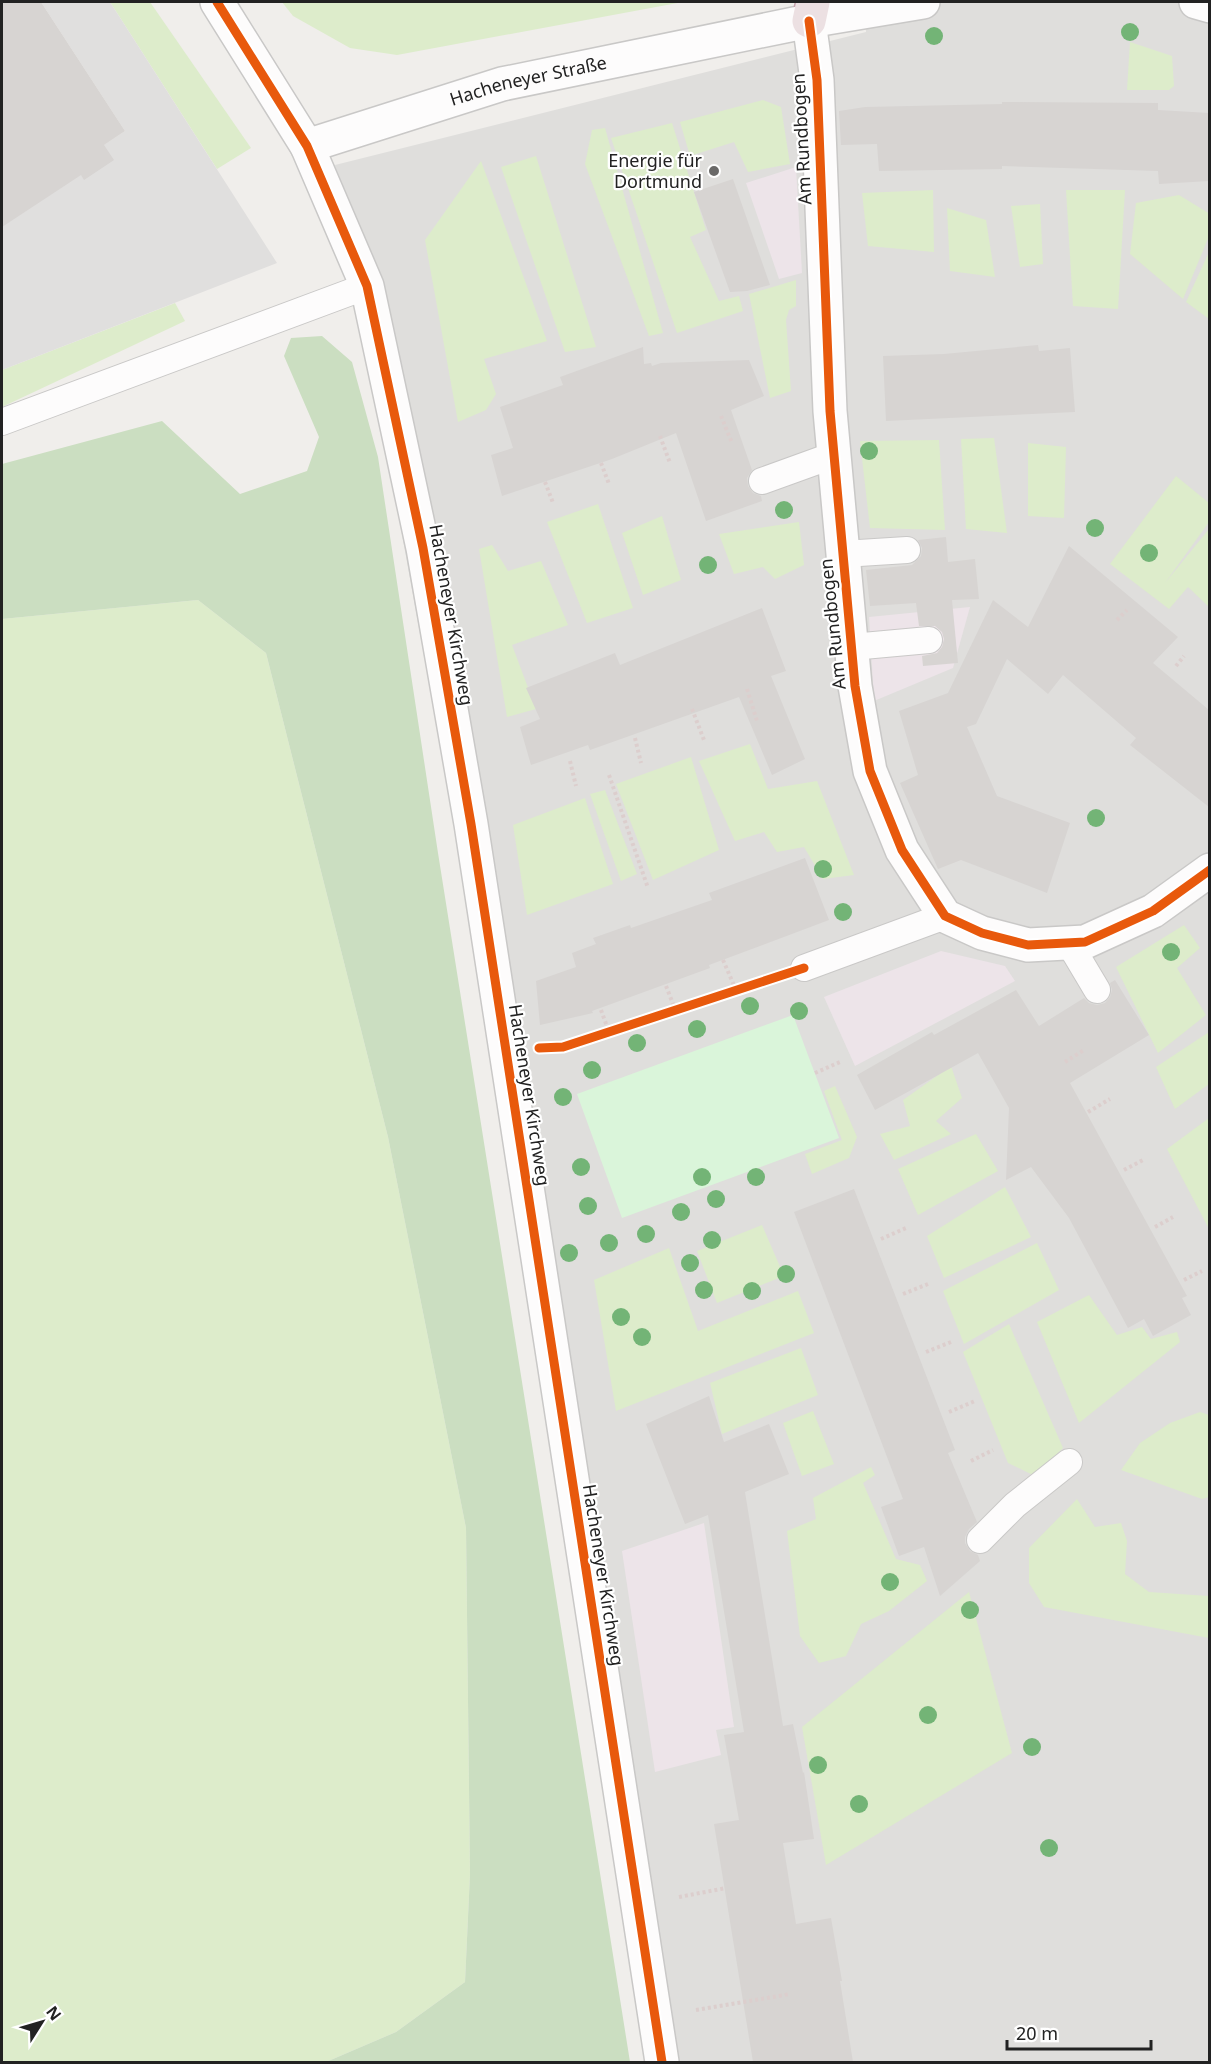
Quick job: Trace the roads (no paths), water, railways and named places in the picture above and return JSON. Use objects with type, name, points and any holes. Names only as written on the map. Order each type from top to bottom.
[{"type":"street","points":[[217,2],[307,146]]},
{"type":"street","name":"Hacheneyer Straße","points":[[307,146],[502,84],[811,11],[923,2]]},
{"type":"street","points":[[1196,2],[1209,6]]},
{"type":"street","name":"Am Rundbogen","points":[[811,11],[817,80],[830,411],[855,686],[870,771],[902,850],[945,916]]},
{"type":"street","name":"Hacheneyer Kirchweg","points":[[307,146],[367,286],[423,548],[471,825],[662,2062]]},
{"type":"street","points":[[945,916],[982,933],[1028,945],[1085,942],[1153,911],[1209,870]]},
{"type":"lane","points":[[2,422],[367,286]]},
{"type":"lane","points":[[762,481],[834,455]]},
{"type":"lane","points":[[843,554],[907,550]]},
{"type":"lane","points":[[852,647],[929,640]]},
{"type":"lane","points":[[804,968],[945,916]]},
{"type":"lane","points":[[1069,943],[1097,990]]},
{"type":"lane","points":[[980,1540],[1015,1505],[1070,1462]]},
{"type":"place","name":"Energie für Dortmund","points":[[714,171]]}]
